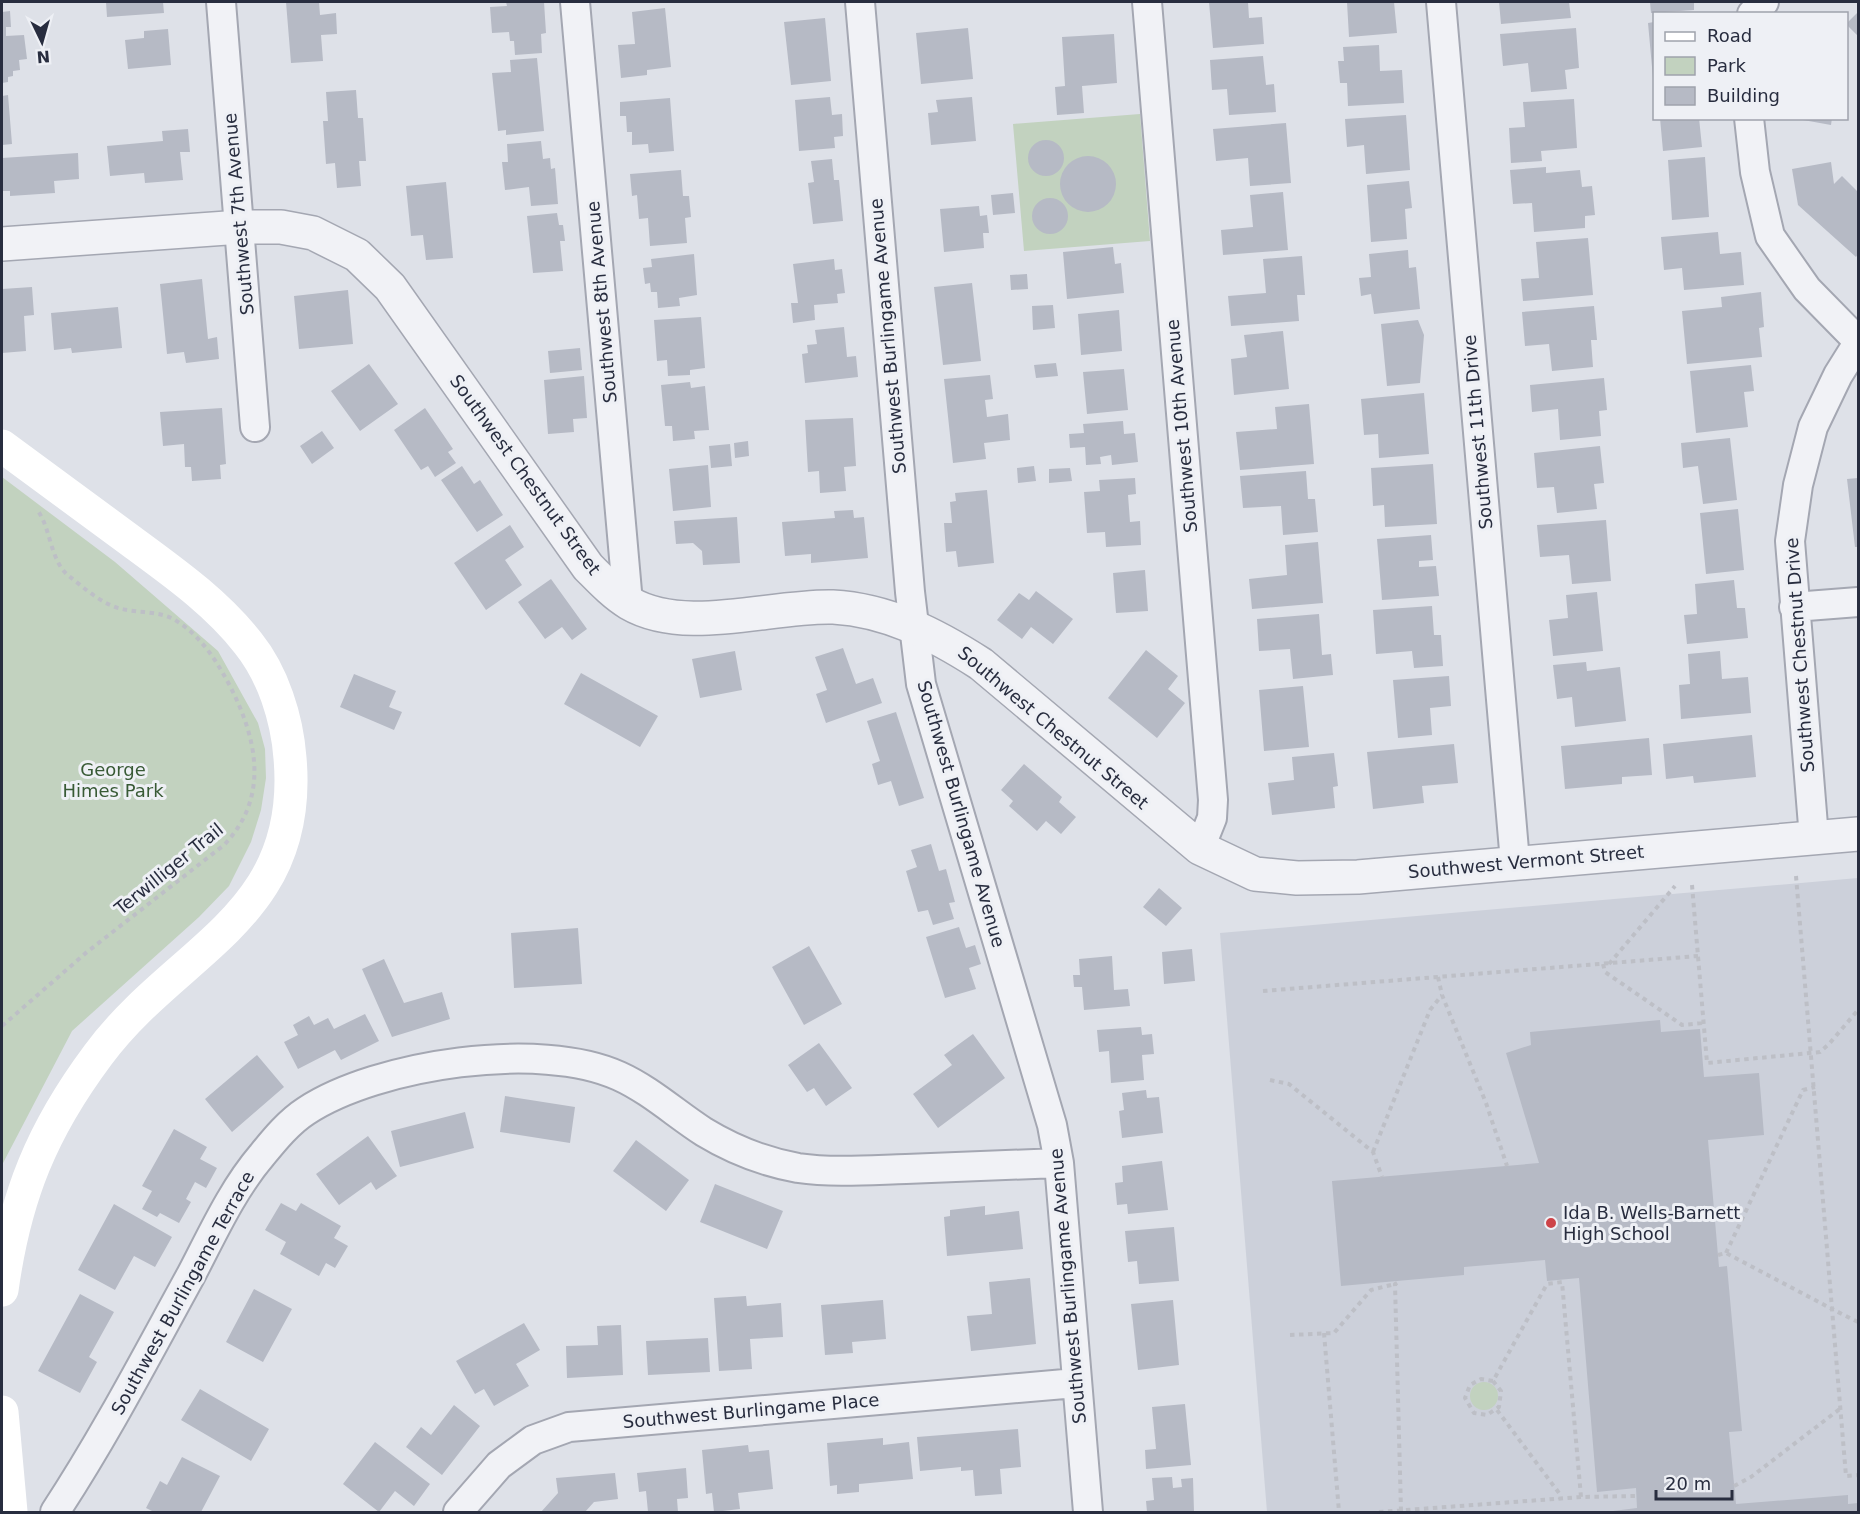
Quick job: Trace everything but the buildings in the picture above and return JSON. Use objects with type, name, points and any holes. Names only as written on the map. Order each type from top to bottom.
[{"type":"main road","points":[[2,446],[179,577],[237,630],[256,653],[274,690],[287,730],[292,771],[284,836],[272,868],[255,898],[219,939],[168,980],[126,1022],[99,1052],[61,1107],[23,1190],[11,1234],[2,1290]]},
{"type":"main road","points":[[2,1412],[11,1512]]},
{"type":"street","name":"Southwest 7th Avenue","points":[[221,2],[241,227],[255,427]]},
{"type":"street","name":"Southwest 8th Avenue","points":[[575,2],[628,603]]},
{"type":"street","name":"Southwest Burlingame Avenue","points":[[860,2],[921,684],[1045,1095],[1059,1163],[1088,1512]]},
{"type":"street","name":"Southwest 10th Avenue","points":[[1147,2],[1214,800],[1212,818],[1200,848]]},
{"type":"street","name":"Southwest 11th Drive","points":[[1441,2],[1515,862]]},
{"type":"street","points":[[1749,120],[1755,172],[1770,236],[1807,289],[1858,342]]},
{"type":"street","name":"Southwest Chestnut Street","points":[[2,244],[241,227],[281,227],[313,233],[357,255],[397,296],[588,567],[628,603],[668,616],[710,617],[832,607],[874,613],[915,627],[950,644],[981,664],[1200,848]]},
{"type":"street","name":"Southwest Chestnut Drive","points":[[1814,838],[1790,541],[1798,485],[1814,427],[1838,375],[1858,342]]},
{"type":"street","points":[[1794,607],[1858,602]]},
{"type":"street","name":"Southwest Vermont Street","points":[[1200,848],[1255,874],[1297,878],[1359,877],[1858,834]]},
{"type":"street","name":"Southwest Burlingame Terrace","points":[[56,1512],[110,1423],[233,1198],[258,1159],[304,1112],[348,1090],[397,1074],[478,1060],[554,1059],[601,1068],[622,1077],[704,1132],[733,1147],[754,1156],[800,1168],[871,1170],[1059,1163]]},
{"type":"street","name":"Southwest Burlingame Place","points":[[458,1512],[499,1465],[533,1440],[569,1426],[1076,1383]]},
{"type":"path","name":"Terwilliger Trail","points":[[2,1026],[87,952],[224,845],[237,832],[248,806],[255,777],[252,735],[215,658],[177,621],[166,616],[108,605],[66,574],[34,506]]},
{"type":"path","points":[[1796,876],[1846,1476],[1858,1475]]},
{"type":"path","points":[[1692,885],[1707,1063],[1812,1053],[1829,1044],[1858,1010]]},
{"type":"path","points":[[1609,964],[1675,886]]},
{"type":"path","points":[[1263,991],[1698,956]]},
{"type":"path","points":[[1603,964],[1605,972],[1682,1025],[1704,1023]]},
{"type":"path","points":[[1438,977],[1442,995],[1486,1103],[1507,1166]]},
{"type":"path","points":[[1373,1152],[1430,1010],[1442,995]]},
{"type":"path","points":[[1270,1080],[1289,1083],[1373,1152],[1382,1177]]},
{"type":"path","points":[[1726,1253],[1803,1090],[1815,1087]]},
{"type":"path","points":[[1718,1255],[1726,1253],[1858,1322]]},
{"type":"path","points":[[1290,1335],[1336,1331],[1376,1287],[1401,1281]]},
{"type":"path","points":[[1493,1382],[1546,1284],[1562,1282],[1581,1497]]},
{"type":"path","points":[[1395,1284],[1401,1511]]},
{"type":"path","points":[[1324,1333],[1339,1512]]},
{"type":"path","points":[[1482,1379],[1493,1382],[1498,1385],[1502,1396],[1497,1410],[1487,1415],[1474,1413],[1466,1404],[1466,1391],[1475,1381],[1482,1379]]},
{"type":"path","points":[[1734,1486],[1751,1477],[1842,1407]]},
{"type":"path","points":[[1497,1410],[1559,1493],[1560,1499]]},
{"type":"path","points":[[1378,1512],[1581,1497],[1636,1496]]},
{"type":"shaded area","name":"Ida B. Wells-Barnett High School","points":[[1858,878],[1858,1512],[1267,1512],[1220,933]]},
{"type":"green space","points":[[1140,114],[1150,241],[1024,251],[1013,124]]},
{"type":"green space","name":"George Himes Park","points":[[2,477],[115,562],[218,651],[258,723],[265,749],[266,778],[261,810],[251,842],[229,886],[199,917],[72,1031],[2,1165]]},
{"type":"green space","points":[[1484,1382],[1494,1386],[1498,1396],[1494,1406],[1484,1410],[1474,1406],[1470,1396],[1474,1386]]},
{"type":"place","name":"Ida B. Wells-Barnett High School","points":[[1551,1223]]}]
